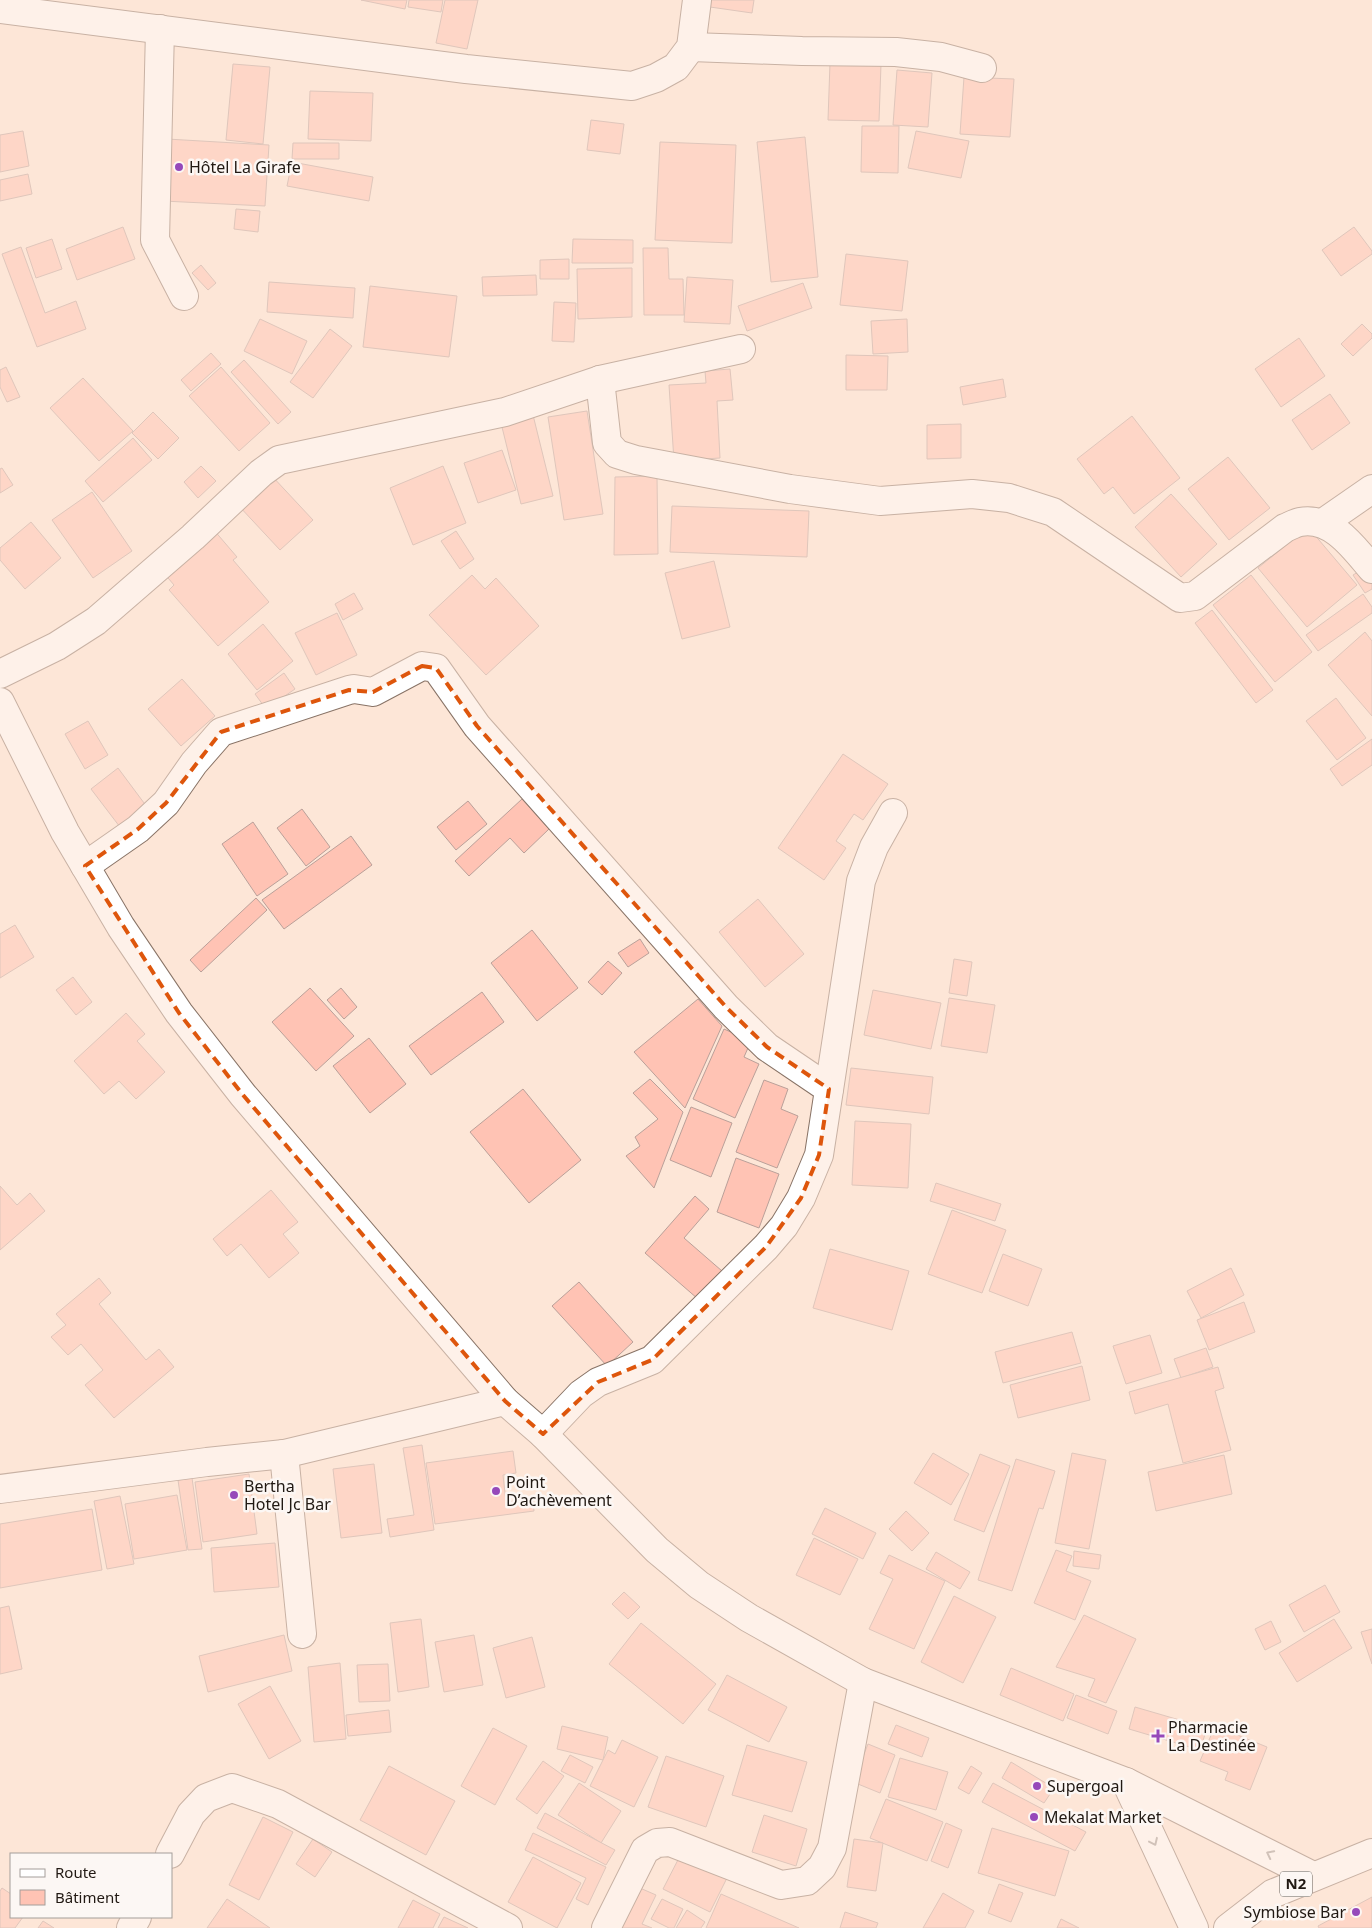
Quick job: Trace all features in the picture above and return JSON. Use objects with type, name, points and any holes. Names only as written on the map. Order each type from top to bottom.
[{"type":"main road","points":[[0,9],[466,69],[632,86],[656,78],[676,67],[692,47],[698,0]]},
{"type":"main road","points":[[160,29],[155,240],[184,296]]},
{"type":"main road","points":[[692,47],[896,52],[941,57],[982,68]]},
{"type":"main road","points":[[0,674],[57,646],[96,621],[193,537],[261,473],[279,460],[505,412],[600,380],[741,349]]},
{"type":"main road","points":[[600,380],[607,443],[617,454],[636,460],[780,487],[880,502],[972,494],[1009,498],[1053,512],[1180,598],[1195,596],[1286,528],[1300,522],[1323,524],[1346,538],[1372,569]]},
{"type":"main road","points":[[1323,524],[1372,490]]},
{"type":"main road","points":[[85,866],[138,829],[166,803],[194,763],[221,732],[349,690],[373,692],[422,666],[430,666],[436,668],[478,726],[726,1007],[767,1047],[829,1089]]},
{"type":"main road","points":[[0,702],[65,832],[121,927],[191,1028],[243,1095],[505,1401],[543,1434],[657,1550],[699,1585],[749,1618],[863,1682],[1126,1782],[1313,1876]]},
{"type":"main road","points":[[543,1434],[581,1394],[598,1382],[652,1360],[766,1247],[784,1226],[801,1198],[819,1155],[861,881],[874,847],[893,813]]},
{"type":"main road","points":[[0,1489],[284,1454],[505,1401]]},
{"type":"main road","points":[[284,1454],[302,1634]]},
{"type":"main road","points":[[606,1928],[644,1850],[657,1843],[670,1842],[781,1886],[807,1881],[822,1867],[832,1848],[863,1682]]},
{"type":"main road","points":[[1126,1782],[1194,1928]]},
{"type":"main road","points":[[171,1853],[191,1814],[206,1798],[232,1788],[278,1804],[508,1928]]},
{"type":"main road","name":"N2","points":[[1228,1928],[1272,1894],[1372,1853]]},
{"type":"highlighted area","points":[[422,666],[436,668],[477,726],[726,1007],[767,1047],[829,1089],[819,1155],[801,1198],[766,1247],[652,1360],[598,1382],[543,1434],[505,1401],[243,1095],[179,1013],[85,866],[138,829],[166,803],[221,732],[349,690],[373,692]]},
{"type":"building","points":[[361,0],[407,0],[405,9]]},
{"type":"building","points":[[409,0],[443,0],[441,12],[408,7]]},
{"type":"building","points":[[445,0],[478,0],[467,49],[436,43]]},
{"type":"building","points":[[704,0],[754,0],[752,13],[703,6]]},
{"type":"building","points":[[830,63],[881,64],[879,121],[828,120]]},
{"type":"building","points":[[233,64],[270,67],[263,144],[226,140]]},
{"type":"building","points":[[897,70],[932,73],[928,127],[893,125]]},
{"type":"building","points":[[964,77],[1014,79],[1010,137],[960,134]]},
{"type":"building","points":[[310,91],[373,93],[371,141],[308,139]]},
{"type":"building","points":[[591,120],[624,124],[620,154],[587,150]]},
{"type":"building","points":[[862,126],[899,126],[898,173],[861,172]]},
{"type":"building","points":[[23,131],[29,166],[0,172],[0,135]]},
{"type":"building","points":[[916,131],[969,141],[961,178],[908,168]]},
{"type":"building","points":[[805,137],[818,277],[771,282],[757,142]]},
{"type":"building","points":[[167,139],[269,145],[265,206],[163,201]]},
{"type":"building","points":[[660,142],[736,145],[732,243],[655,240]]},
{"type":"building","points":[[293,143],[339,143],[339,159],[292,159]]},
{"type":"building","points":[[292,162],[373,177],[369,201],[287,186]]},
{"type":"building","points":[[28,174],[32,194],[0,201],[0,180]]},
{"type":"building","points":[[236,209],[260,211],[258,232],[234,229]]},
{"type":"building","points":[[123,227],[135,259],[77,280],[66,249]]},
{"type":"building","points":[[1354,227],[1372,251],[1372,254],[1341,276],[1322,250]]},
{"type":"building","points":[[52,239],[62,269],[36,278],[26,248]]},
{"type":"building","points":[[573,239],[633,240],[633,263],[572,263]]},
{"type":"building","points":[[21,247],[45,313],[76,301],[86,329],[37,347],[2,254]]},
{"type":"building","points":[[643,248],[668,248],[669,279],[683,279],[684,315],[644,315]]},
{"type":"building","points":[[846,254],[908,261],[902,311],[840,305]]},
{"type":"building","points":[[569,259],[569,279],[540,279],[540,260]]},
{"type":"building","points":[[201,265],[216,283],[208,290],[192,273]]},
{"type":"building","points":[[632,268],[632,317],[578,319],[577,269]]},
{"type":"building","points":[[536,275],[537,295],[483,296],[482,277]]},
{"type":"building","points":[[687,277],[733,280],[730,324],[684,322]]},
{"type":"building","points":[[269,282],[355,288],[353,318],[267,312]]},
{"type":"building","points":[[803,283],[812,308],[747,331],[738,306]]},
{"type":"building","points":[[370,286],[457,296],[449,357],[363,347]]},
{"type":"building","points":[[554,302],[576,303],[574,342],[552,341]]},
{"type":"building","points":[[260,319],[307,341],[292,374],[244,351]]},
{"type":"building","points":[[907,319],[908,352],[873,354],[871,321]]},
{"type":"building","points":[[1362,324],[1372,334],[1372,338],[1353,356],[1341,344]]},
{"type":"building","points":[[330,329],[352,346],[313,398],[290,382]]},
{"type":"building","points":[[1299,338],[1325,376],[1281,407],[1255,369]]},
{"type":"building","points":[[211,353],[221,364],[191,391],[181,380]]},
{"type":"building","points":[[846,355],[888,356],[887,390],[846,390]]},
{"type":"building","points":[[244,360],[291,412],[278,424],[231,372]]},
{"type":"building","points":[[6,367],[20,397],[7,402],[0,387],[0,370]]},
{"type":"building","points":[[221,367],[270,423],[239,451],[189,396]]},
{"type":"building","points":[[730,369],[733,400],[717,401],[720,458],[674,461],[669,385],[706,383],[705,371]]},
{"type":"building","points":[[83,378],[133,431],[99,461],[50,408]]},
{"type":"building","points":[[1003,379],[1006,397],[963,405],[960,387]]},
{"type":"building","points":[[1330,394],[1350,423],[1312,450],[1292,420]]},
{"type":"building","points":[[587,411],[603,514],[564,520],[548,417]]},
{"type":"building","points":[[153,412],[179,438],[158,459],[132,433]]},
{"type":"building","points":[[533,415],[553,496],[521,504],[501,423]]},
{"type":"building","points":[[1132,416],[1180,478],[1134,514],[1113,487],[1104,494],[1077,459]]},
{"type":"building","points":[[961,424],[961,458],[927,459],[927,425]]},
{"type":"building","points":[[133,438],[152,460],[103,502],[85,481]]},
{"type":"building","points":[[502,450],[516,490],[478,503],[464,463]]},
{"type":"building","points":[[1228,457],[1270,508],[1229,540],[1188,489]]},
{"type":"building","points":[[201,466],[216,481],[198,498],[184,482]]},
{"type":"building","points":[[443,466],[466,523],[413,545],[390,488]]},
{"type":"building","points":[[2,468],[13,485],[0,493],[0,469]]},
{"type":"building","points":[[271,475],[313,520],[280,550],[238,505]]},
{"type":"building","points":[[657,476],[658,554],[614,555],[615,477]]},
{"type":"building","points":[[92,492],[132,551],[93,578],[52,520]]},
{"type":"building","points":[[1171,494],[1217,544],[1181,577],[1135,527]]},
{"type":"building","points":[[672,506],[809,511],[807,557],[670,552]]},
{"type":"building","points":[[31,522],[61,558],[25,589],[0,560],[0,548]]},
{"type":"building","points":[[1308,527],[1357,585],[1307,627],[1258,568]]},
{"type":"building","points":[[213,529],[237,557],[233,560],[269,602],[218,646],[169,590],[174,585],[163,572]]},
{"type":"building","points":[[456,531],[474,559],[460,569],[441,541]]},
{"type":"building","points":[[714,561],[730,627],[682,639],[665,573]]},
{"type":"building","points":[[1363,569],[1372,583],[1372,589],[1365,593],[1353,575]]},
{"type":"building","points":[[472,575],[485,589],[496,578],[539,626],[486,675],[429,615]]},
{"type":"building","points":[[1251,575],[1312,652],[1275,682],[1213,605]]},
{"type":"building","points":[[354,593],[363,609],[343,620],[335,604]]},
{"type":"building","points":[[1363,594],[1372,607],[1372,613],[1318,651],[1306,635]]},
{"type":"building","points":[[1212,610],[1273,690],[1256,703],[1195,623]]},
{"type":"building","points":[[337,613],[357,655],[316,675],[295,633]]},
{"type":"building","points":[[263,624],[293,661],[257,690],[228,654]]},
{"type":"building","points":[[1365,632],[1372,641],[1372,716],[1328,665]]},
{"type":"building","points":[[284,673],[295,689],[266,709],[255,694]]},
{"type":"building","points":[[182,679],[215,716],[181,746],[148,709]]},
{"type":"building","points":[[1336,698],[1366,738],[1337,760],[1306,721]]},
{"type":"building","points":[[88,721],[108,755],[85,769],[65,734]]},
{"type":"building","points":[[1372,739],[1372,765],[1342,786],[1330,769]]},
{"type":"building","points":[[843,754],[888,784],[863,820],[854,814],[836,841],[846,848],[824,880],[778,848]]},
{"type":"building","points":[[118,768],[150,811],[123,831],[91,789]]},
{"type":"building","points":[[522,799],[549,829],[524,853],[510,838],[469,876],[455,861]]},
{"type":"building","points":[[468,801],[487,824],[456,850],[437,827]]},
{"type":"building","points":[[302,809],[330,847],[306,866],[277,828]]},
{"type":"building","points":[[253,822],[288,874],[257,896],[222,844]]},
{"type":"building","points":[[351,836],[372,865],[284,929],[262,900]]},
{"type":"building","points":[[256,898],[267,910],[201,972],[190,960]]},
{"type":"building","points":[[758,899],[804,954],[765,987],[719,932]]},
{"type":"building","points":[[15,925],[34,957],[0,978],[0,934]]},
{"type":"building","points":[[532,930],[578,988],[537,1021],[491,963]]},
{"type":"building","points":[[640,939],[649,953],[628,967],[618,953]]},
{"type":"building","points":[[954,959],[972,962],[967,996],[949,993]]},
{"type":"building","points":[[608,961],[622,973],[602,995],[588,982]]},
{"type":"building","points":[[73,977],[92,1002],[76,1015],[56,990]]},
{"type":"building","points":[[310,988],[354,1036],[316,1071],[272,1022]]},
{"type":"building","points":[[341,988],[357,1007],[344,1019],[327,1000]]},
{"type":"building","points":[[873,990],[941,1003],[931,1049],[864,1035]]},
{"type":"building","points":[[482,992],[504,1022],[431,1075],[409,1046]]},
{"type":"building","points":[[949,998],[995,1005],[987,1053],[941,1046]]},
{"type":"building","points":[[698,999],[722,1026],[685,1108],[634,1052]]},
{"type":"building","points":[[126,1013],[145,1034],[137,1041],[165,1072],[136,1099],[119,1081],[104,1094],[74,1061]]},
{"type":"building","points":[[724,1029],[751,1041],[744,1057],[759,1064],[735,1118],[693,1099]]},
{"type":"building","points":[[369,1038],[406,1084],[370,1113],[333,1066]]},
{"type":"building","points":[[851,1068],[933,1077],[929,1114],[846,1105]]},
{"type":"building","points":[[650,1079],[683,1112],[654,1188],[626,1156],[640,1146],[635,1137],[658,1119],[633,1093]]},
{"type":"building","points":[[764,1080],[788,1089],[781,1109],[798,1116],[777,1168],[736,1152]]},
{"type":"building","points":[[523,1089],[581,1160],[529,1203],[470,1132]]},
{"type":"building","points":[[691,1107],[732,1123],[711,1177],[670,1160]]},
{"type":"building","points":[[855,1121],[911,1124],[908,1188],[852,1185]]},
{"type":"building","points":[[736,1158],[779,1174],[759,1228],[717,1212]]},
{"type":"building","points":[[936,1183],[1001,1204],[995,1221],[930,1201]]},
{"type":"building","points":[[0,1186],[17,1205],[30,1193],[45,1211],[0,1250]]},
{"type":"building","points":[[271,1190],[298,1222],[283,1234],[299,1253],[269,1278],[241,1244],[227,1256],[213,1239]]},
{"type":"building","points":[[695,1196],[709,1209],[684,1238],[722,1271],[698,1299],[645,1253]]},
{"type":"building","points":[[952,1210],[1006,1230],[982,1293],[928,1274]]},
{"type":"building","points":[[830,1249],[909,1271],[892,1330],[813,1308]]},
{"type":"building","points":[[1003,1254],[1042,1269],[1028,1306],[989,1291]]},
{"type":"building","points":[[1231,1268],[1244,1295],[1201,1318],[1187,1291]]},
{"type":"building","points":[[99,1278],[111,1293],[99,1304],[146,1360],[159,1349],[174,1367],[114,1418],[85,1385],[103,1370],[81,1344],[68,1355],[51,1337],[66,1325],[56,1314]]},
{"type":"building","points":[[579,1282],[633,1342],[607,1366],[552,1306]]},
{"type":"building","points":[[1244,1302],[1255,1332],[1209,1350],[1197,1320]]},
{"type":"building","points":[[1072,1332],[1081,1363],[1003,1383],[995,1352]]},
{"type":"building","points":[[1150,1335],[1162,1373],[1126,1384],[1113,1346]]},
{"type":"building","points":[[1206,1348],[1213,1367],[1181,1378],[1174,1359]]},
{"type":"building","points":[[1082,1366],[1090,1400],[1018,1418],[1010,1385]]},
{"type":"building","points":[[1218,1367],[1224,1388],[1215,1391],[1231,1450],[1183,1463],[1168,1404],[1135,1414],[1129,1392]]},
{"type":"building","points":[[422,1445],[434,1530],[390,1537],[387,1519],[414,1515],[403,1448]]},
{"type":"building","points":[[513,1451],[516,1473],[503,1475],[506,1502],[533,1498],[534,1511],[435,1524],[426,1463]]},
{"type":"building","points":[[933,1453],[969,1474],[951,1505],[914,1483]]},
{"type":"building","points":[[1072,1453],[1106,1460],[1089,1549],[1055,1543]]},
{"type":"building","points":[[980,1454],[1010,1466],[984,1532],[954,1520]]},
{"type":"building","points":[[1224,1455],[1232,1494],[1156,1511],[1148,1472]]},
{"type":"building","points":[[1016,1459],[1055,1471],[1043,1509],[1039,1508],[1012,1591],[978,1580]]},
{"type":"building","points":[[374,1464],[382,1533],[341,1538],[333,1469]]},
{"type":"building","points":[[249,1474],[257,1534],[203,1542],[195,1482]]},
{"type":"building","points":[[192,1478],[202,1549],[188,1550],[178,1480]]},
{"type":"building","points":[[177,1495],[187,1550],[134,1559],[125,1504]]},
{"type":"building","points":[[120,1496],[134,1564],[107,1569],[94,1501]]},
{"type":"building","points":[[825,1508],[876,1533],[863,1559],[812,1534]]},
{"type":"building","points":[[92,1509],[102,1570],[0,1588],[0,1524]]},
{"type":"building","points":[[906,1511],[929,1533],[912,1551],[889,1529]]},
{"type":"building","points":[[814,1538],[858,1559],[840,1595],[796,1575]]},
{"type":"building","points":[[275,1543],[279,1587],[214,1592],[211,1548]]},
{"type":"building","points":[[1056,1550],[1072,1556],[1066,1571],[1091,1581],[1075,1620],[1034,1603]]},
{"type":"building","points":[[1074,1551],[1101,1555],[1099,1569],[1073,1566]]},
{"type":"building","points":[[936,1552],[970,1572],[960,1589],[926,1569]]},
{"type":"building","points":[[889,1555],[945,1581],[914,1649],[869,1629],[893,1579],[880,1573]]},
{"type":"building","points":[[1325,1585],[1340,1612],[1304,1632],[1289,1605]]},
{"type":"building","points":[[624,1592],[640,1607],[628,1619],[612,1604]]},
{"type":"building","points":[[954,1596],[996,1617],[963,1683],[921,1662]]},
{"type":"building","points":[[9,1606],[22,1669],[0,1674],[0,1608]]},
{"type":"building","points":[[1084,1615],[1136,1639],[1106,1703],[1088,1696],[1095,1679],[1056,1667]]},
{"type":"building","points":[[421,1619],[429,1687],[398,1692],[390,1623]]},
{"type":"building","points":[[1334,1619],[1352,1648],[1297,1682],[1279,1653]]},
{"type":"building","points":[[1271,1621],[1281,1642],[1265,1650],[1255,1629]]},
{"type":"building","points":[[641,1623],[716,1684],[683,1724],[609,1664]]},
{"type":"building","points":[[1372,1629],[1372,1664],[1361,1632]]},
{"type":"building","points":[[284,1635],[292,1671],[208,1692],[199,1656]]},
{"type":"building","points":[[474,1635],[483,1685],[444,1692],[435,1642]]},
{"type":"building","points":[[532,1637],[545,1687],[506,1698],[493,1648]]},
{"type":"building","points":[[340,1663],[346,1739],[314,1742],[308,1667]]},
{"type":"building","points":[[388,1664],[390,1701],[359,1702],[357,1665]]},
{"type":"building","points":[[1011,1668],[1074,1694],[1063,1721],[1000,1695]]},
{"type":"building","points":[[727,1675],[787,1707],[769,1742],[708,1710]]},
{"type":"building","points":[[270,1686],[301,1741],[269,1759],[238,1704]]},
{"type":"building","points":[[1076,1695],[1117,1711],[1108,1734],[1067,1718]]},
{"type":"building","points":[[1135,1707],[1207,1728],[1200,1750],[1129,1729]]},
{"type":"building","points":[[389,1710],[391,1732],[348,1736],[346,1715]]},
{"type":"building","points":[[896,1725],[929,1738],[922,1757],[888,1744]]},
{"type":"building","points":[[562,1726],[608,1737],[603,1760],[557,1749]]},
{"type":"building","points":[[1215,1726],[1267,1747],[1250,1790],[1225,1780],[1228,1772],[1200,1761]]},
{"type":"building","points":[[493,1728],[527,1746],[495,1805],[461,1786]]},
{"type":"building","points":[[622,1740],[658,1757],[634,1807],[590,1786],[608,1750],[615,1754]]},
{"type":"building","points":[[868,1744],[895,1755],[880,1793],[853,1782]]},
{"type":"building","points":[[747,1745],[807,1762],[792,1812],[732,1795]]},
{"type":"building","points":[[570,1755],[593,1767],[585,1783],[561,1771]]},
{"type":"building","points":[[666,1756],[724,1776],[706,1827],[648,1807]]},
{"type":"building","points":[[900,1758],[948,1772],[936,1810],[888,1797]]},
{"type":"building","points":[[543,1761],[564,1776],[537,1814],[516,1799]]},
{"type":"building","points":[[1011,1762],[1054,1788],[1044,1803],[1002,1778]]},
{"type":"building","points":[[389,1766],[455,1801],[426,1855],[360,1820]]},
{"type":"building","points":[[971,1766],[982,1773],[969,1794],[958,1788]]},
{"type":"building","points":[[579,1783],[621,1811],[601,1843],[558,1815]]},
{"type":"building","name":"Mekalat Market","points":[[993,1783],[1086,1832],[1075,1851],[982,1802]]},
{"type":"building","points":[[886,1799],[943,1822],[927,1861],[870,1838]]},
{"type":"building","points":[[545,1813],[615,1850],[606,1865],[537,1828]]},
{"type":"building","points":[[764,1815],[807,1829],[796,1866],[752,1852]]},
{"type":"building","points":[[263,1817],[293,1832],[259,1900],[229,1885]]},
{"type":"building","points":[[946,1823],[962,1830],[948,1868],[931,1861]]},
{"type":"building","points":[[992,1828],[1069,1851],[1055,1896],[978,1873]]},
{"type":"building","points":[[533,1833],[606,1867],[588,1905],[576,1899],[586,1878],[525,1850]]},
{"type":"building","points":[[313,1839],[332,1852],[315,1877],[296,1864]]},
{"type":"building","points":[[854,1839],[883,1843],[876,1891],[847,1887]]},
{"type":"building","points":[[681,1854],[727,1878],[710,1912],[663,1889]]},
{"type":"building","points":[[533,1857],[581,1883],[557,1928],[508,1902]]},
{"type":"building","points":[[999,1884],[1023,1893],[1011,1922],[988,1913]]},
{"type":"building","points":[[633,1885],[656,1895],[642,1924],[652,1928],[613,1928]]},
{"type":"building","points":[[2,1888],[10,1893],[10,1918],[22,1918],[15,1928],[0,1928],[0,1891]]},
{"type":"building","points":[[943,1893],[974,1911],[965,1928],[923,1928]]},
{"type":"building","points":[[721,1894],[799,1928],[706,1928]]},
{"type":"building","points":[[1372,1897],[1372,1928],[1319,1928],[1318,1926]]},
{"type":"building","points":[[227,1899],[270,1928],[207,1928]]},
{"type":"building","points":[[662,1899],[683,1909],[674,1928],[669,1928],[651,1919]]},
{"type":"building","points":[[413,1900],[440,1914],[433,1928],[398,1928]]},
{"type":"building","points":[[687,1910],[705,1922],[701,1928],[676,1928]]},
{"type":"building","points":[[845,1912],[878,1923],[876,1928],[840,1928]]},
{"type":"building","points":[[444,1917],[468,1928],[438,1928]]},
{"type":"building","points":[[1061,1919],[1079,1928],[1057,1928]]},
{"type":"building","points":[[43,1921],[54,1928],[38,1928]]},
{"type":"place","name":"Hôtel La Girafe","points":[[179,167]]},
{"type":"place","name":"Point D’achèvement","points":[[496,1491]]},
{"type":"place","name":"Bertha Hotel Jc Bar","points":[[234,1495]]},
{"type":"place","name":"Pharmacie La Destinée","points":[[1158,1736]]},
{"type":"place","name":"Supergoal","points":[[1037,1786]]},
{"type":"place","name":"Mekalat Market","points":[[1034,1817]]},
{"type":"place","name":"Symbiose Bar","points":[[1356,1912]]}]
